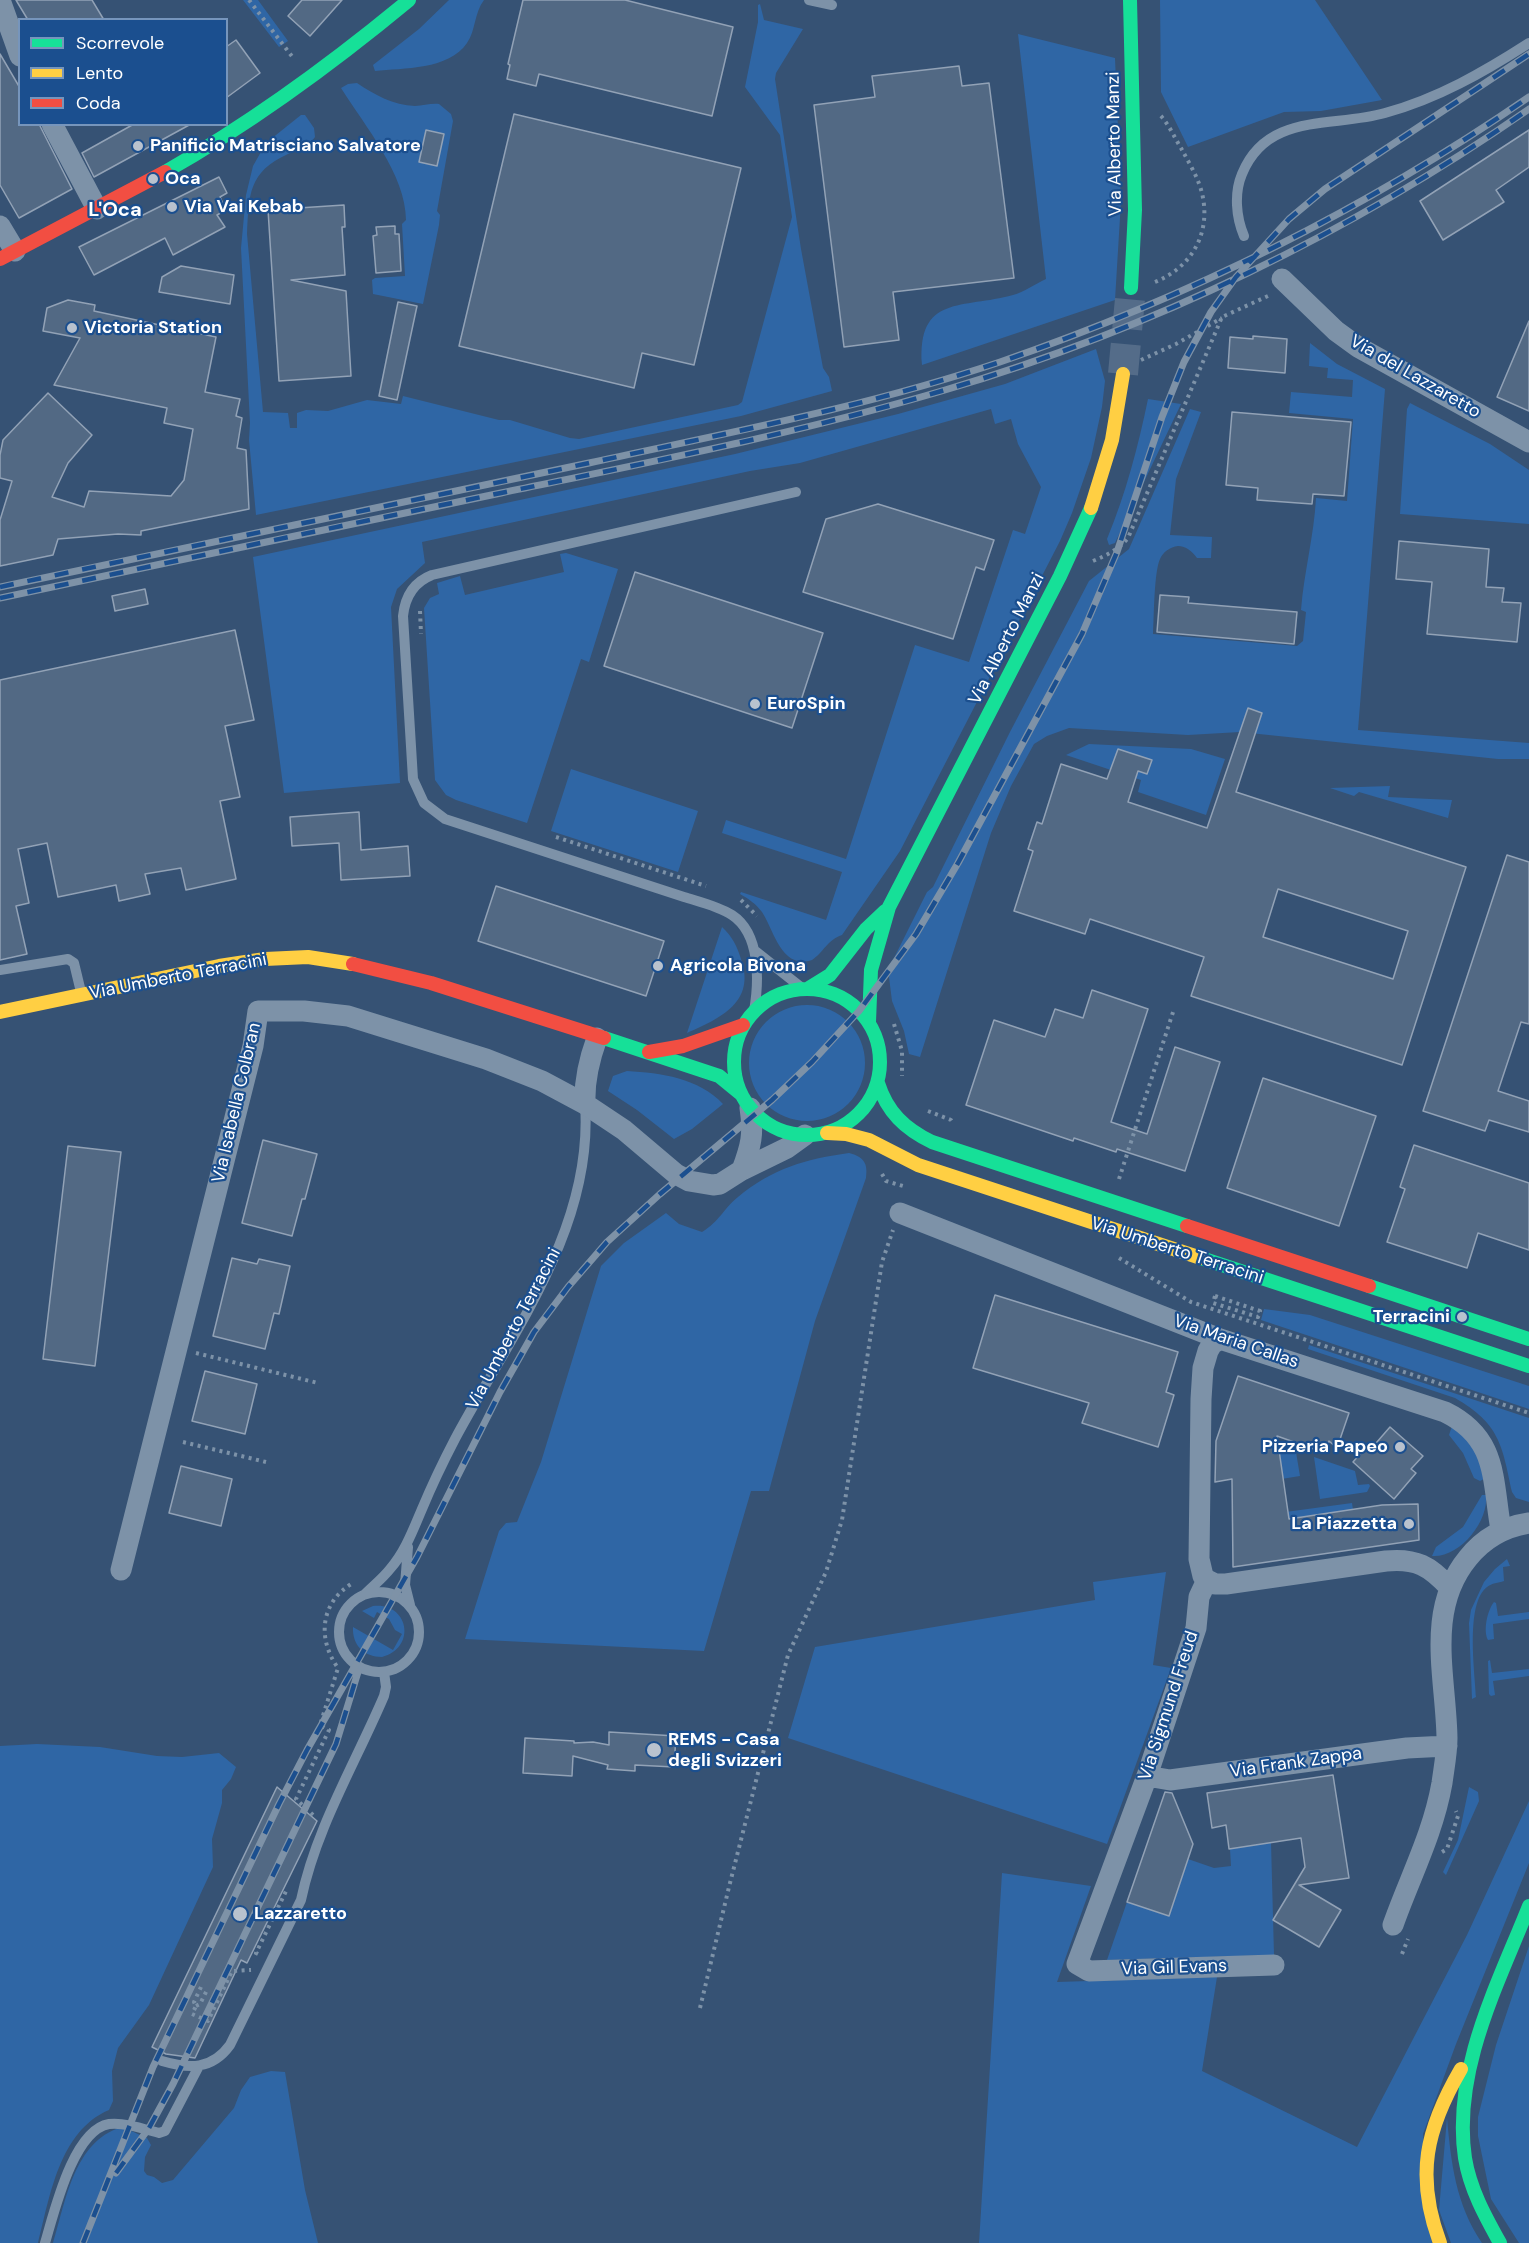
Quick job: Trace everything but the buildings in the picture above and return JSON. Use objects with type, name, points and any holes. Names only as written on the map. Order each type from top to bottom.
[{"type":"main road","points":[[7,255],[206,149],[361,41],[409,0]]},
{"type":"main road","name":"Via Alberto Manzi","points":[[1130,0],[1135,199],[1131,288]]},
{"type":"main road","name":"Via Alberto Manzi","points":[[869,1022],[871,970],[889,907],[1060,576],[1093,503],[1112,440],[1123,374]]},
{"type":"main road","name":"Via Alberto Manzi","points":[[806,988],[830,975],[866,929],[889,907]]},
{"type":"main road","name":"Via Umberto Terracini","points":[[0,1012],[219,966],[265,959],[308,957],[368,966],[431,982],[719,1076],[746,1101]]},
{"type":"main road","points":[[806,988],[830,992],[848,1000],[869,1022],[877,1038],[880,1056],[878,1083],[869,1102],[855,1117],[847,1124],[827,1133],[805,1136],[776,1129],[762,1120],[746,1101],[735,1077],[734,1060],[736,1042],[743,1025],[754,1011],[776,995],[806,988]]},
{"type":"main road","name":"Via Umberto Terracini","points":[[643,1052],[669,1050],[743,1025]]},
{"type":"main road","name":"Via Umberto Terracini","points":[[878,1083],[883,1099],[897,1121],[914,1134],[932,1142],[1529,1339]]},
{"type":"main road","name":"Via Umberto Terracini","points":[[827,1133],[846,1134],[869,1140],[918,1165],[1529,1366]]},
{"type":"main road","points":[[1500,2243],[1480,2208],[1473,2190],[1465,2158],[1463,2105],[1477,2041],[1529,1906]]},
{"type":"main road","points":[[1440,2243],[1428,2200],[1427,2160],[1430,2139],[1440,2107],[1477,2041]]},
{"type":"street","points":[[0,0],[18,50]]},
{"type":"street","points":[[53,126],[97,209]]},
{"type":"street","points":[[0,226],[7,255]]},
{"type":"street","name":"Via del Lazzaretto","points":[[1285,283],[1336,331],[1358,347],[1529,442]]},
{"type":"street","name":"Via Isabella Colbran","points":[[121,1570],[253,1046],[258,1011],[304,1011],[366,1020],[486,1059],[542,1081],[585,1104],[624,1130],[676,1174],[688,1181],[720,1184],[742,1170],[779,1153],[805,1136]]},
{"type":"street","name":"Via Umberto Terracini","points":[[585,1104],[584,1084],[597,1038]]},
{"type":"street","points":[[742,1170],[753,1128],[746,1101]]},
{"type":"street","name":"Via Maria Callas","points":[[900,1213],[1220,1339],[1445,1412],[1459,1419],[1472,1429],[1487,1453],[1501,1530]]},
{"type":"street","points":[[1220,1339],[1212,1344],[1208,1351],[1203,1368],[1201,1399],[1200,1559],[1202,1571],[1207,1580],[1215,1584],[1226,1584],[1386,1561],[1408,1560],[1429,1569],[1450,1588]]},
{"type":"street","points":[[1402,1928],[1434,1819],[1447,1746],[1441,1626],[1450,1588],[1463,1564],[1475,1549],[1501,1530],[1529,1523]]},
{"type":"street","name":"Via Sigmund Freud","points":[[1077,1964],[1147,1776],[1196,1628],[1199,1597],[1207,1580]]},
{"type":"street","name":"Via Frank Zappa","points":[[1147,1776],[1170,1780],[1407,1748],[1447,1746]]},
{"type":"street","name":"Via Gil Evans","points":[[1077,1964],[1089,1971],[1274,1965]]},
{"type":"lane","points":[[809,0],[832,5]]},
{"type":"lane","points":[[1244,236],[1239,225],[1237,207],[1239,181],[1248,159],[1263,143],[1282,131],[1386,113],[1456,86],[1529,43]]},
{"type":"lane","points":[[754,1011],[758,990],[754,950],[742,924],[724,910],[445,819],[424,803],[416,789],[412,773],[403,616],[404,605],[410,591],[432,574],[796,492]]},
{"type":"lane","points":[[754,950],[806,988]]},
{"type":"lane","points":[[0,970],[68,958],[74,963],[82,995]]},
{"type":"lane","name":"Via Umberto Terracini","points":[[409,1540],[405,1585],[410,1607],[418,1626],[416,1647],[403,1664],[384,1672],[367,1670],[346,1654],[339,1629],[341,1620],[350,1605],[364,1595],[390,1569],[409,1540],[432,1485],[454,1441],[532,1303],[556,1254],[578,1184],[585,1143],[585,1104]]},
{"type":"lane","points":[[364,1595],[386,1593],[399,1598],[410,1607]]},
{"type":"lane","points":[[162,2061],[185,2067],[199,2066],[219,2057],[230,2045],[298,1908],[306,1876],[335,1801],[384,1696],[386,1687],[384,1672]]},
{"type":"lane","points":[[45,2243],[64,2182],[87,2138],[95,2130],[111,2124],[159,2133],[165,2131],[199,2066]]},
{"type":"path","points":[[249,0],[299,66]]},
{"type":"path","points":[[1153,109],[1161,116],[1191,166],[1203,198],[1204,214],[1199,240],[1186,263],[1176,272],[1153,283]]},
{"type":"path","points":[[1138,361],[1176,344],[1285,283]]},
{"type":"path","points":[[1092,561],[1111,553],[1128,538],[1222,317]]},
{"type":"path","points":[[421,603],[422,645]]},
{"type":"path","points":[[550,835],[710,888]]},
{"type":"path","points":[[738,899],[755,912],[762,923]]},
{"type":"path","points":[[1116,1189],[1174,1009]]},
{"type":"path","points":[[892,1019],[902,1051],[902,1082]]},
{"type":"path","points":[[923,1109],[951,1120]]},
{"type":"path","points":[[880,1166],[882,1177],[886,1181],[909,1188]]},
{"type":"path","points":[[700,2008],[788,1655],[826,1572],[842,1520],[882,1262],[900,1213]]},
{"type":"path","points":[[1116,1256],[1191,1302],[1529,1413]]},
{"type":"path","points":[[1215,1296],[1241,1305],[1260,1311],[1258,1317],[1213,1303],[1215,1296]]},
{"type":"path","points":[[1241,1305],[1243,1298]]},
{"type":"path","points":[[1246,1327],[1250,1315]]},
{"type":"path","points":[[190,1351],[318,1383]]},
{"type":"path","points":[[183,1442],[266,1462]]},
{"type":"path","points":[[320,1821],[296,1799],[329,1730],[320,1725],[338,1668]]},
{"type":"path","points":[[258,1963],[261,1956],[256,1953],[290,1882]]},
{"type":"path","points":[[1401,1954],[1402,1928]]},
{"type":"path","points":[[207,1990],[192,2013],[208,2021],[232,1971],[255,1970]]},
{"type":"path","points":[[196,2006],[194,2001],[201,1987]]},
{"type":"shaded area","points":[[243,0],[258,0],[288,41],[279,47]]},
{"type":"shaded area","points":[[449,0],[484,0],[478,10],[470,38],[459,52],[425,66],[375,71],[373,65],[419,29]]},
{"type":"shaded area","points":[[1160,0],[1315,0],[1382,100],[1321,111],[1284,112],[1188,147],[1161,92]]},
{"type":"shaded area","points":[[760,4],[764,20],[803,29],[776,73],[775,79],[801,249],[823,368],[829,377],[832,391],[741,416],[256,515],[249,440],[241,248],[246,195],[253,166],[266,143],[301,115],[305,115],[314,128],[315,137],[300,150],[275,161],[265,169],[253,186],[250,196],[247,234],[263,412],[288,413],[290,428],[297,428],[297,413],[306,410],[328,411],[367,400],[401,404],[403,396],[499,420],[510,420],[579,439],[738,405],[742,402],[792,217],[780,135],[745,87]]},
{"type":"shaded area","points":[[1018,34],[1115,58],[1121,201],[1115,300],[922,365],[922,342],[927,326],[935,315],[961,305],[1017,294],[1046,279]]},
{"type":"shaded area","points":[[357,83],[392,101],[415,106],[439,104],[451,114],[453,121],[437,211],[440,215],[439,225],[423,304],[373,294],[372,280],[375,278],[405,276],[402,224],[406,220],[404,203],[392,168],[341,88]]},
{"type":"shaded area","points":[[1310,343],[1337,364],[1385,389],[1358,730],[1529,743],[1529,759],[1498,759],[1240,732],[1188,735],[1069,728],[1047,736],[1034,744],[1011,786],[991,833],[920,1057],[909,1054],[904,1031],[892,1001],[889,977],[891,964],[927,892],[933,887],[1089,581],[1129,549],[1190,409],[1201,412],[1176,479],[1170,535],[1212,537],[1211,558],[1197,558],[1189,549],[1181,546],[1172,547],[1163,554],[1158,565],[1153,634],[1297,646],[1303,641],[1306,612],[1301,610],[1316,498],[1347,501],[1353,419],[1289,413],[1291,392],[1352,397],[1353,380],[1327,378],[1328,368],[1309,366]]},
{"type":"shaded area","points":[[1096,349],[1105,381],[1102,407],[1091,458],[1060,541],[900,851],[842,935],[833,940],[812,960],[801,962],[786,954],[762,912],[740,894],[741,892],[826,920],[842,872],[722,833],[726,820],[846,859],[915,645],[969,662],[1013,530],[1025,534],[1041,487],[1018,444],[1011,419],[995,424],[991,409],[800,463],[750,471],[422,542],[425,563],[397,589],[391,607],[400,783],[284,793],[253,557],[735,454],[898,414],[1005,384]]},
{"type":"shaded area","points":[[1148,399],[1181,404],[1115,543],[1109,545],[1107,539],[1131,470]]},
{"type":"shaded area","points":[[1410,403],[1490,444],[1529,470],[1529,524],[1400,514],[1407,409]]},
{"type":"shaded area","points":[[566,553],[618,569],[589,662],[581,659],[527,823],[456,800],[446,795],[435,780],[424,608],[430,598],[439,594],[437,583],[460,576],[465,595],[564,572],[560,554]]},
{"type":"shaded area","points":[[1089,744],[1191,749],[1225,759],[1206,815],[1138,792],[1141,780],[1066,755]]},
{"type":"shaded area","points":[[571,769],[698,811],[678,872],[551,831]]},
{"type":"shaded area","points":[[1390,786],[1388,797],[1452,800],[1448,818],[1359,792],[1354,796],[1330,788]]},
{"type":"shaded area","points":[[722,927],[739,954],[744,974],[744,987],[732,1007],[712,1021],[687,1033]]},
{"type":"shaded area","points":[[807,1005],[829,1009],[848,1022],[861,1041],[865,1063],[861,1085],[848,1104],[829,1117],[807,1121],[785,1117],[766,1104],[753,1085],[749,1063],[753,1041],[766,1022],[785,1009]]},
{"type":"shaded area","points":[[627,1071],[679,1078],[703,1088],[723,1104],[692,1129],[674,1139],[608,1091],[613,1076]]},
{"type":"shaded area","points":[[849,1153],[864,1161],[866,1178],[815,1321],[769,1491],[751,1491],[704,1651],[465,1639],[499,1531],[506,1523],[517,1522],[541,1462],[601,1266],[624,1243],[666,1213],[679,1224],[702,1232],[713,1224],[738,1197],[777,1172],[818,1158]]},
{"type":"shaded area","points":[[1264,1309],[1310,1315],[1529,1386],[1529,1409],[1261,1320]]},
{"type":"shaded area","points":[[1309,1345],[1529,1418],[1529,1502],[1516,1498],[1512,1492],[1497,1437],[1481,1417],[1470,1408],[1455,1398],[1308,1349]]},
{"type":"shaded area","points":[[1452,1426],[1474,1449],[1484,1479],[1480,1481],[1474,1478],[1463,1453],[1449,1435]]},
{"type":"shaded area","points":[[1281,1447],[1296,1452],[1300,1476],[1269,1481],[1282,1472],[1279,1453]]},
{"type":"shaded area","points":[[1314,1457],[1355,1471],[1358,1485],[1369,1484],[1367,1492],[1320,1499]]},
{"type":"shaded area","points":[[1482,1495],[1486,1495],[1486,1505],[1483,1516],[1471,1536],[1453,1551],[1432,1556],[1436,1547],[1463,1527]]},
{"type":"shaded area","points":[[1352,1503],[1353,1510],[1292,1526],[1278,1513]]},
{"type":"shaded area","points":[[1507,1559],[1510,1566],[1503,1567],[1504,1581],[1487,1587],[1480,1596],[1476,1608],[1473,1656],[1476,1697],[1472,1699],[1469,1623],[1471,1610],[1484,1582]]},
{"type":"shaded area","points":[[1166,1572],[1153,1665],[1171,1668],[1107,1844],[788,1738],[815,1647],[1095,1600],[1093,1582]]},
{"type":"shaded area","points":[[1494,1602],[1498,1616],[1529,1612],[1529,1619],[1493,1624],[1494,1639],[1488,1640],[1486,1621]]},
{"type":"shaded area","points":[[373,1606],[395,1611],[404,1627],[404,1636],[400,1645],[393,1652],[382,1657],[370,1655],[360,1649],[353,1633],[353,1627],[393,1650],[402,1634],[395,1630],[389,1619],[377,1612],[374,1618],[362,1611]]},
{"type":"shaded area","points":[[1490,1660],[1492,1673],[1529,1669],[1529,1676],[1493,1681],[1495,1695],[1491,1696],[1489,1694],[1488,1661]]},
{"type":"shaded area","points":[[37,1744],[100,1747],[157,1756],[182,1757],[219,1753],[236,1767],[231,1779],[222,1790],[222,1803],[212,1839],[213,1867],[149,2005],[118,2048],[112,2071],[113,2101],[109,2110],[92,2120],[78,2133],[68,2149],[59,2167],[38,2243],[0,2243],[0,1746]]},
{"type":"shaded area","points":[[1469,1787],[1478,1792],[1479,1801],[1446,1875],[1443,1872],[1458,1840]]},
{"type":"shaded area","points":[[1529,1801],[1529,1863],[1456,2044],[1423,2134],[1432,2243],[979,2243],[1002,1873],[1091,1886],[1057,1982],[1217,1977],[1202,2071],[1357,2147],[1467,1935]]},
{"type":"shaded area","points":[[1271,1842],[1274,1955],[1107,1960],[1127,1902],[1168,1916],[1188,1859],[1214,1868],[1231,1866],[1230,1849]]},
{"type":"shaded area","points":[[1529,1946],[1529,2243],[1519,2243],[1491,2199],[1478,2136],[1478,2117],[1496,2045]]},
{"type":"shaded area","points":[[271,2071],[285,2072],[305,2190],[318,2243],[53,2243],[67,2194],[80,2162],[101,2137],[120,2128],[147,2138],[151,2145],[145,2157],[144,2171],[162,2183],[173,2180],[234,2108],[241,2090],[250,2077]]},
{"type":"shaded area","points":[[1447,2118],[1456,2183],[1466,2214],[1482,2243],[1451,2243],[1439,2210]]},
{"type":"tunnel","points":[[1123,374],[1131,288]]},
{"type":"railway","points":[[83,2243],[153,2067],[279,1804],[307,1750],[417,1557],[500,1392],[534,1332],[568,1287],[607,1242],[660,1194],[772,1100],[812,1062],[859,1011],[916,934],[958,863],[1082,634],[1117,552],[1162,417],[1184,362],[1211,312],[1236,277],[1289,219],[1325,189],[1529,54]]},
{"type":"railway","points":[[0,587],[796,418],[899,393],[1000,362],[1139,309],[1273,248],[1404,177],[1529,97]]},
{"type":"railway","points":[[0,598],[724,446],[835,420],[945,390],[1099,338],[1248,273],[1392,196],[1462,154],[1529,109]]},
{"type":"railway","points":[[116,2173],[149,2128],[173,2084],[336,1744],[358,1672]]},
{"type":"traffic: fast","points":[[165,172],[229,133],[291,91],[409,0]]},
{"type":"traffic: fast","points":[[1130,0],[1135,210],[1131,288]]},
{"type":"traffic: fast","points":[[869,1022],[871,970],[889,907],[1060,576],[1091,508]]},
{"type":"traffic: fast","points":[[809,988],[830,975],[866,929],[885,911]]},
{"type":"traffic: fast","points":[[807,989],[835,994],[859,1010],[875,1034],[880,1062],[875,1090],[859,1114],[835,1130],[807,1135],[779,1130],[755,1114],[739,1090],[734,1062],[739,1034],[755,1010],[779,994],[807,989]]},
{"type":"traffic: fast","points":[[604,1038],[719,1076],[741,1094]]},
{"type":"traffic: fast","points":[[878,1083],[886,1103],[898,1118],[913,1131],[932,1142],[1187,1226]]},
{"type":"traffic: fast","points":[[1201,1258],[1529,1366]]},
{"type":"traffic: fast","points":[[1369,1286],[1529,1339]]},
{"type":"traffic: fast","points":[[1500,2243],[1479,2202],[1467,2169],[1463,2125],[1465,2093],[1480,2029],[1529,1906]]},
{"type":"traffic: slow","points":[[1091,508],[1112,440],[1123,374]]},
{"type":"traffic: slow","points":[[0,1012],[219,966],[265,959],[308,957],[353,964]]},
{"type":"traffic: slow","points":[[827,1133],[846,1134],[869,1140],[918,1165],[1201,1258]]},
{"type":"traffic: slow","points":[[1440,2243],[1432,2219],[1428,2196],[1426,2174],[1428,2153],[1439,2112],[1461,2069]]},
{"type":"traffic: jam","points":[[0,259],[165,172]]},
{"type":"traffic: jam","points":[[353,964],[431,983],[604,1038]]},
{"type":"traffic: jam","points":[[649,1052],[683,1046],[743,1025]]},
{"type":"traffic: jam","points":[[1187,1226],[1369,1286]]},
{"type":"place","name":"Panificio Matrisciano Salvatore","points":[[138,146]]},
{"type":"place","name":"Oca","points":[[153,179]]},
{"type":"place","name":"Via Vai Kebab","points":[[172,207]]},
{"type":"place","name":"Victoria Station","points":[[72,328]]},
{"type":"place","name":"EuroSpin","points":[[755,704]]},
{"type":"place","name":"Agricola Bivona","points":[[658,966]]},
{"type":"place","name":"Terracini","points":[[1462,1317]]},
{"type":"place","name":"Pizzeria Papeo","points":[[1400,1447]]},
{"type":"place","name":"La Piazzetta","points":[[1409,1524]]},
{"type":"place","name":"REMS - Casa degli Svizzeri","points":[[654,1750]]},
{"type":"place","name":"Lazzaretto","points":[[240,1914]]},
{"type":"district","name":"L'Oca","points":[[115,211]]}]
